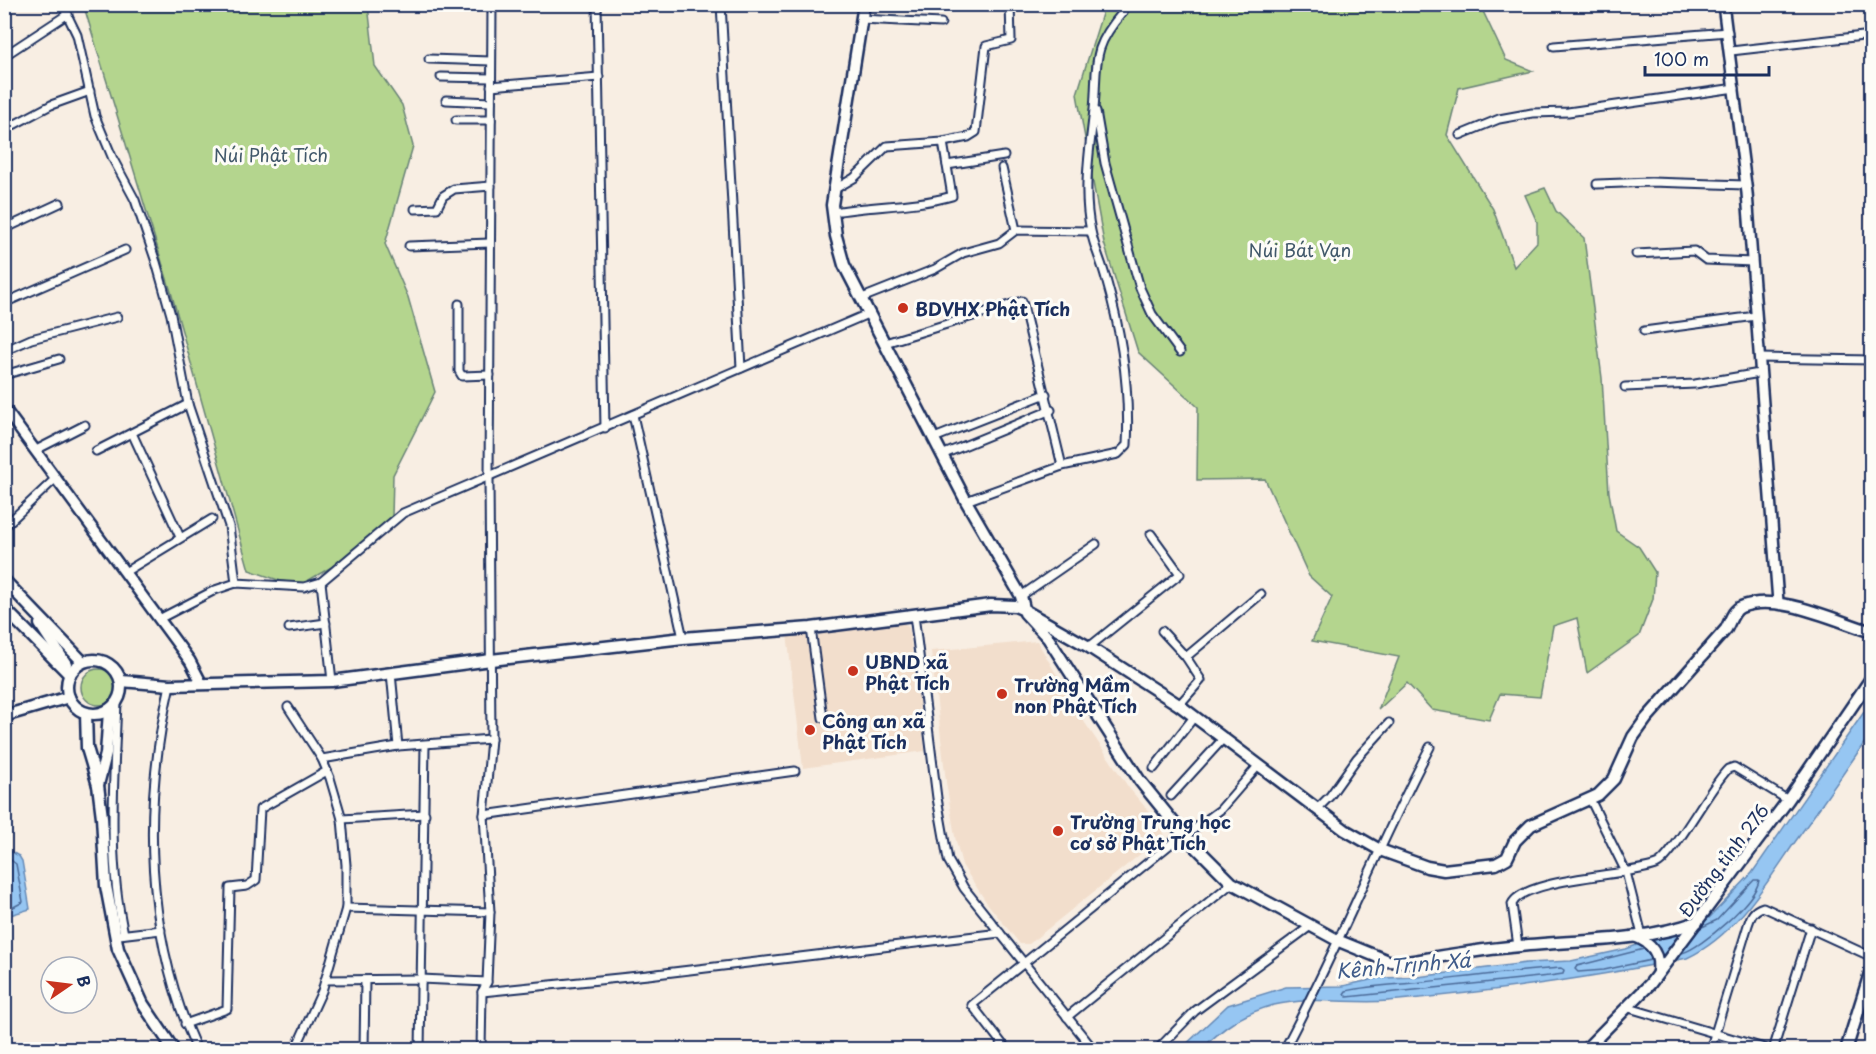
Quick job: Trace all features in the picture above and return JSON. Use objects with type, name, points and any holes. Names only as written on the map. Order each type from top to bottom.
[{"type":"main road","points":[[864,4],[833,212],[844,265],[944,454],[966,501],[1021,596],[1024,610],[1048,638],[1140,781],[1184,835],[1232,883],[1309,927],[1378,958],[1398,962],[1518,946],[1637,936],[1671,931],[1697,922]]},
{"type":"main road","points":[[4,580],[83,662]]},
{"type":"main road","points":[[121,681],[170,685],[332,681],[683,638],[811,628],[991,605],[1015,606],[1089,647],[1179,705],[1345,830],[1380,850],[1427,867],[1444,870],[1488,866],[1507,858],[1515,841],[1531,825],[1590,800],[1614,779],[1633,737],[1645,720],[1726,629],[1739,608],[1778,602],[1872,632]]},
{"type":"main road","points":[[27,604],[71,674]]},
{"type":"main road","points":[[4,608],[71,674]]},
{"type":"main road","points":[[93,660],[109,664],[117,672],[121,681],[117,702],[109,711],[100,714],[86,713],[77,708],[69,697],[67,688],[71,674],[83,662],[93,660]]},
{"type":"main road","name":"Đường tỉnh 276","points":[[1585,1050],[1629,1008],[1656,976],[1788,800],[1872,677]]},
{"type":"main road","points":[[4,716],[69,697]]},
{"type":"main road","points":[[98,785],[106,754],[109,711]]},
{"type":"main road","points":[[86,713],[87,748],[98,785],[106,886],[135,990],[174,1050]]},
{"type":"main road","points":[[1846,1050],[1872,967]]},
{"type":"street","points":[[62,4],[77,35],[96,116],[113,159],[135,200],[156,261],[171,315],[188,404],[229,526],[236,583]]},
{"type":"street","points":[[481,1050],[482,992],[487,982],[490,912],[484,815],[491,739],[489,478],[492,4]]},
{"type":"street","points":[[597,4],[605,428]]},
{"type":"street","points":[[721,4],[741,369]]},
{"type":"street","points":[[835,189],[854,178],[887,146],[943,142],[968,137],[976,132],[986,46],[1011,40],[1010,4]]},
{"type":"street","points":[[966,501],[1062,466],[1118,454],[1127,445],[1129,403],[1124,356],[1118,322],[1090,231],[1086,170],[1094,106],[1096,52],[1109,27],[1123,12],[1123,4]]},
{"type":"street","points":[[1723,4],[1731,51],[1745,185],[1778,602]]},
{"type":"street","points":[[4,56],[68,14]]},
{"type":"street","points":[[861,19],[941,23]]},
{"type":"street","points":[[1554,46],[1728,32]]},
{"type":"street","points":[[1731,51],[1872,35]]},
{"type":"street","points":[[429,59],[491,61]]},
{"type":"street","points":[[441,77],[491,82],[599,77]]},
{"type":"street","points":[[1460,135],[1499,119],[1532,113],[1568,112],[1735,88]]},
{"type":"street","points":[[4,130],[51,105],[90,91]]},
{"type":"street","points":[[446,100],[491,102]]},
{"type":"street","points":[[1094,106],[1101,131],[1105,163],[1140,288],[1152,314],[1180,352]]},
{"type":"street","points":[[456,120],[491,120]]},
{"type":"street","points":[[833,212],[952,196],[943,142]]},
{"type":"street","points":[[947,165],[1004,156]]},
{"type":"street","points":[[1002,168],[1016,230]]},
{"type":"street","points":[[1597,184],[1651,182],[1745,185]]},
{"type":"street","points":[[415,208],[437,208],[443,196],[454,189],[491,186]]},
{"type":"street","points":[[4,229],[60,203]]},
{"type":"street","points":[[862,298],[935,269],[963,253],[999,243],[1016,230],[1090,231]]},
{"type":"street","points":[[409,246],[490,243]]},
{"type":"street","points":[[4,303],[125,250]]},
{"type":"street","points":[[1636,254],[1694,251],[1706,260],[1752,262]]},
{"type":"street","points":[[885,343],[1022,301],[1051,410],[1062,466]]},
{"type":"street","points":[[459,304],[459,371],[462,376],[490,375]]},
{"type":"street","points":[[159,619],[215,590],[236,583],[304,587],[321,582],[403,513],[870,313]]},
{"type":"street","points":[[1644,331],[1756,316]]},
{"type":"street","points":[[4,351],[31,339],[117,317]]},
{"type":"street","points":[[1759,358],[1872,360]]},
{"type":"street","points":[[4,375],[59,359]]},
{"type":"street","points":[[1625,387],[1695,384],[1760,373]]},
{"type":"street","points":[[934,438],[1046,394]]},
{"type":"street","points":[[96,451],[188,404]]},
{"type":"street","points":[[4,408],[190,661],[202,684]]},
{"type":"street","points":[[944,454],[1051,410]]},
{"type":"street","points":[[633,416],[683,638]]},
{"type":"street","points":[[36,450],[85,424]]},
{"type":"street","points":[[132,433],[180,537]]},
{"type":"street","points":[[4,527],[56,478]]},
{"type":"street","points":[[125,572],[212,519]]},
{"type":"street","points":[[1089,647],[1180,574],[1151,534]]},
{"type":"street","points":[[1021,596],[1096,544]]},
{"type":"street","points":[[321,582],[332,681]]},
{"type":"street","points":[[1186,657],[1261,594]]},
{"type":"street","points":[[914,615],[945,849],[956,877],[1094,1050]]},
{"type":"street","points":[[289,628],[326,623]]},
{"type":"street","points":[[811,628],[823,718]]},
{"type":"street","points":[[1162,631],[1186,657],[1201,680],[1179,705]]},
{"type":"street","points":[[391,673],[398,746]]},
{"type":"street","points":[[170,685],[158,736],[151,814],[153,882],[161,930],[180,1012],[197,1050]]},
{"type":"street","points":[[117,702],[113,854],[119,935],[161,930]]},
{"type":"street","points":[[288,706],[322,759],[342,819],[346,908],[325,980],[295,1050]]},
{"type":"street","points":[[1154,768],[1194,717]]},
{"type":"street","points":[[1317,809],[1389,723]]},
{"type":"street","points":[[322,759],[398,746],[491,739]]},
{"type":"street","points":[[1171,796],[1223,739]]},
{"type":"street","points":[[420,1050],[425,745]]},
{"type":"street","points":[[1284,1050],[1339,941],[1430,747]]},
{"type":"street","points":[[1007,1050],[972,1005],[1184,835],[1220,810],[1258,766]]},
{"type":"street","points":[[1518,946],[1512,904],[1517,896],[1543,885],[1626,872],[1661,863],[1728,769],[1734,767],[1788,800]]},
{"type":"street","points":[[185,1024],[227,1009],[230,888],[247,886],[256,880],[260,809],[327,771]]},
{"type":"street","points":[[484,815],[795,771]]},
{"type":"street","points":[[1590,800],[1626,872],[1637,936],[1654,949],[1658,966],[1656,976]]},
{"type":"street","points":[[342,819],[425,814]]},
{"type":"street","points":[[1067,1017],[1232,883]]},
{"type":"street","points":[[1710,1050],[1752,913],[1763,907],[1872,957]]},
{"type":"street","points":[[346,908],[423,912],[490,912]]},
{"type":"street","points":[[1157,1050],[1195,1011],[1309,927]]},
{"type":"street","points":[[1629,1008],[1772,1050],[1811,928]]},
{"type":"street","points":[[482,992],[648,975],[1000,933]]},
{"type":"street","points":[[325,980],[421,979],[487,982]]},
{"type":"street","points":[[364,1050],[365,981]]},
{"type":"shaded area","name":"UBND xã Phật Tích","points":[[902,621],[909,628],[925,751],[803,768],[787,634],[803,633],[808,638],[818,636],[824,630]]},
{"type":"shaded area","name":"Trường Trung học cơ sở Phật Tích","points":[[1037,641],[1085,723],[1129,788],[1162,827],[1164,835],[1029,944],[1020,944],[987,903],[962,865],[946,782],[931,651]]},
{"type":"green space","name":"Núi Phật Tích","points":[[79,5],[368,5],[375,66],[402,105],[413,146],[385,244],[408,297],[435,392],[393,475],[392,517],[349,557],[302,584],[281,581],[249,570],[171,292],[85,10]]},
{"type":"green space","name":"Núi Bát Vạn","points":[[1102,5],[1480,5],[1506,60],[1533,71],[1459,88],[1447,135],[1493,209],[1514,267],[1537,242],[1537,222],[1525,195],[1545,188],[1556,211],[1584,238],[1602,378],[1609,493],[1616,531],[1639,547],[1655,572],[1653,599],[1639,636],[1587,673],[1577,618],[1553,626],[1540,697],[1500,694],[1489,720],[1432,710],[1407,683],[1378,710],[1399,657],[1312,641],[1332,597],[1309,576],[1265,479],[1197,480],[1198,407],[1138,352],[1104,243],[1077,94],[1102,14]]},
{"type":"green space","points":[[99,669],[112,674],[117,687],[112,700],[99,705],[86,700],[81,687],[86,674]]},
{"type":"water","name":"Kênh Trịnh Xá","points":[[1871,702],[1871,733],[1761,891],[1735,923],[1704,948],[1687,958],[1538,984],[1463,993],[1388,1001],[1288,1002],[1263,1008],[1244,1017],[1218,1034],[1202,1049],[1180,1050],[1228,1005],[1286,987],[1343,986],[1379,978],[1417,977],[1526,963],[1571,961],[1626,949],[1709,918],[1752,873]]},
{"type":"water","points":[[6,849],[19,856],[22,861],[30,909],[10,915],[5,929]]},
{"type":"place","name":"BDVHX Phật Tích","points":[[903,308]]},
{"type":"place","name":"UBND xã Phật Tích","points":[[853,671]]},
{"type":"place","name":"Trường Mầm non Phật Tích","points":[[1002,694]]},
{"type":"place","name":"Công an xã Phật Tích","points":[[810,730]]},
{"type":"place","name":"Trường Trung học cơ sở Phật Tích","points":[[1058,831]]}]
